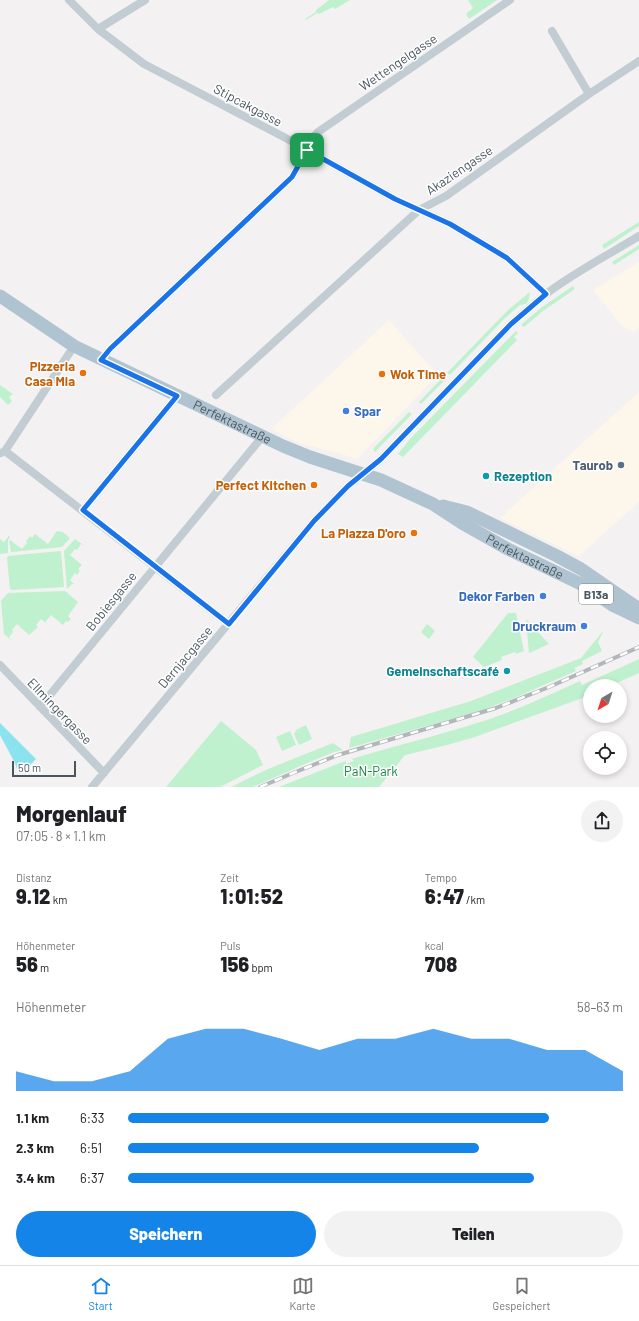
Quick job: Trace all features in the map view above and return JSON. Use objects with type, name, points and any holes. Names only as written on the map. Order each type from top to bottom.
[{"type":"main road","name":"Perfektastraße","points":[[0,296],[74,346],[101,360],[262,437],[310,457],[384,481],[433,504],[462,523],[508,549],[583,585],[614,606],[639,618]]},
{"type":"main road","name":"Perfektastraße","points":[[433,504],[467,512],[557,556],[581,569],[639,608]]},
{"type":"street","name":"Stipcakgasse","points":[[69,0],[98,29],[144,64],[307,150],[395,199],[450,224],[507,258],[546,294]]},
{"type":"street","points":[[98,29],[146,0]]},
{"type":"street","name":"Wettengelgasse","points":[[101,360],[110,349],[292,177],[307,150],[311,139],[318,132],[510,0]]},
{"type":"street","points":[[552,31],[589,94]]},
{"type":"street","name":"Akaziengasse","points":[[216,395],[419,210],[446,196],[589,94],[639,61]]},
{"type":"street","name":"Dernjacgasse","points":[[92,787],[314,521],[348,486],[381,459],[511,324],[546,294],[639,236]]},
{"type":"street","points":[[74,346],[3,452],[83,510],[229,624]]},
{"type":"street","points":[[83,510],[177,396]]},
{"type":"street","name":"Bobiesgasse","points":[[40,707],[154,566],[262,437]]},
{"type":"street","name":"Ellmingergasse","points":[[0,665],[104,773]]},
{"type":"shaded area","points":[[639,262],[639,328],[633,332],[622,326],[593,290]]},
{"type":"shaded area","points":[[389,320],[438,375],[357,459],[301,444],[271,429]]},
{"type":"shaded area","points":[[639,392],[639,502],[579,556],[500,518]]},
{"type":"green space","points":[[329,0],[350,0],[335,9],[333,7],[319,14],[317,13],[306,20],[305,19],[316,12],[316,10]]},
{"type":"green space","points":[[468,0],[497,0],[469,19],[466,14],[473,8]]},
{"type":"green space","points":[[639,222],[639,226],[604,249],[602,245]]},
{"type":"green space","points":[[639,245],[639,249],[614,265],[612,262]]},
{"type":"green space","points":[[573,286],[575,289],[543,311],[524,327],[521,325],[542,307]]},
{"type":"green space","points":[[530,292],[529,299],[526,304],[520,305],[504,319],[450,375],[447,373],[508,310]]},
{"type":"green space","points":[[516,331],[518,333],[514,337],[517,340],[403,457],[398,454],[410,439]]},
{"type":"green space","points":[[441,379],[444,381],[421,404],[419,402]]},
{"type":"green space","points":[[0,385],[13,394],[9,397],[12,401],[8,405],[0,397]]},
{"type":"green space","points":[[409,412],[412,414],[375,452],[373,449]]},
{"type":"green space","points":[[57,531],[63,532],[70,538],[62,547],[11,552],[10,540],[22,549],[30,536],[32,538],[35,534],[48,544]]},
{"type":"green space","points":[[8,535],[10,537],[8,540],[8,553],[0,554],[0,539],[4,542]]},
{"type":"green space","points":[[75,539],[85,546],[81,544],[77,550],[75,549],[70,555],[82,565],[78,569],[80,571],[77,575],[75,573],[70,580],[74,584],[67,589],[64,551]]},
{"type":"green space","points":[[60,551],[64,587],[10,589],[8,556]]},
{"type":"green space","points":[[65,591],[78,602],[68,616],[71,619],[68,622],[66,621],[63,625],[51,615],[46,623],[41,619],[36,625],[38,627],[29,635],[17,624],[9,637],[12,641],[4,634],[1,601],[8,593]]},
{"type":"green space","points":[[508,613],[516,613],[524,651],[516,654],[515,652],[501,657],[502,660],[484,667],[473,657]]},
{"type":"green space","points":[[526,619],[549,644],[529,653]]},
{"type":"green space","points":[[427,624],[435,631],[429,639],[421,632]]},
{"type":"green space","points":[[604,630],[598,642],[602,651],[582,661],[583,664],[574,668],[576,671],[483,710],[349,748],[351,737],[471,701],[581,658]]},
{"type":"green space","points":[[639,659],[639,673],[626,679],[595,679]]},
{"type":"green space","name":"PaN-Park","points":[[580,681],[582,685],[583,698],[475,737],[405,755],[379,787],[279,787],[340,763],[346,761],[346,764],[354,761],[352,759],[358,757],[490,719]]},
{"type":"green space","points":[[221,721],[256,750],[263,765],[220,787],[166,787]]},
{"type":"green space","points":[[306,725],[312,739],[299,745],[294,734],[296,730]]},
{"type":"green space","points":[[290,731],[296,745],[282,751],[276,737]]},
{"type":"green space","points":[[333,743],[343,750],[334,752],[253,787],[231,787],[268,769]]},
{"type":"water","points":[[0,723],[36,759],[29,766],[17,769],[0,735]]},
{"type":"railway","points":[[260,787],[338,755],[496,708],[549,687],[639,647]]},
{"type":"place","name":"Pizzeria Casa Mia","points":[[83,373]]},
{"type":"place","name":"Wok Time","points":[[382,374]]},
{"type":"place","name":"Spar","points":[[346,411]]},
{"type":"place","name":"Taurob","points":[[621,465]]},
{"type":"place","name":"Rezeption","points":[[486,476]]},
{"type":"place","name":"Perfect Kitchen","points":[[314,485]]},
{"type":"place","name":"La Piazza D'oro","points":[[414,533]]},
{"type":"place","name":"Dekor Farben","points":[[543,596]]},
{"type":"place","name":"Druckraum","points":[[584,626]]},
{"type":"place","name":"Gemeinschaftscafé","points":[[507,671]]},
{"type":"route","points":[[307,150],[395,199],[450,224],[507,258],[522,270],[546,294],[511,324],[381,459],[348,486],[314,521],[229,624],[83,510],[177,396],[101,360],[110,349],[292,177],[307,150]]}]
